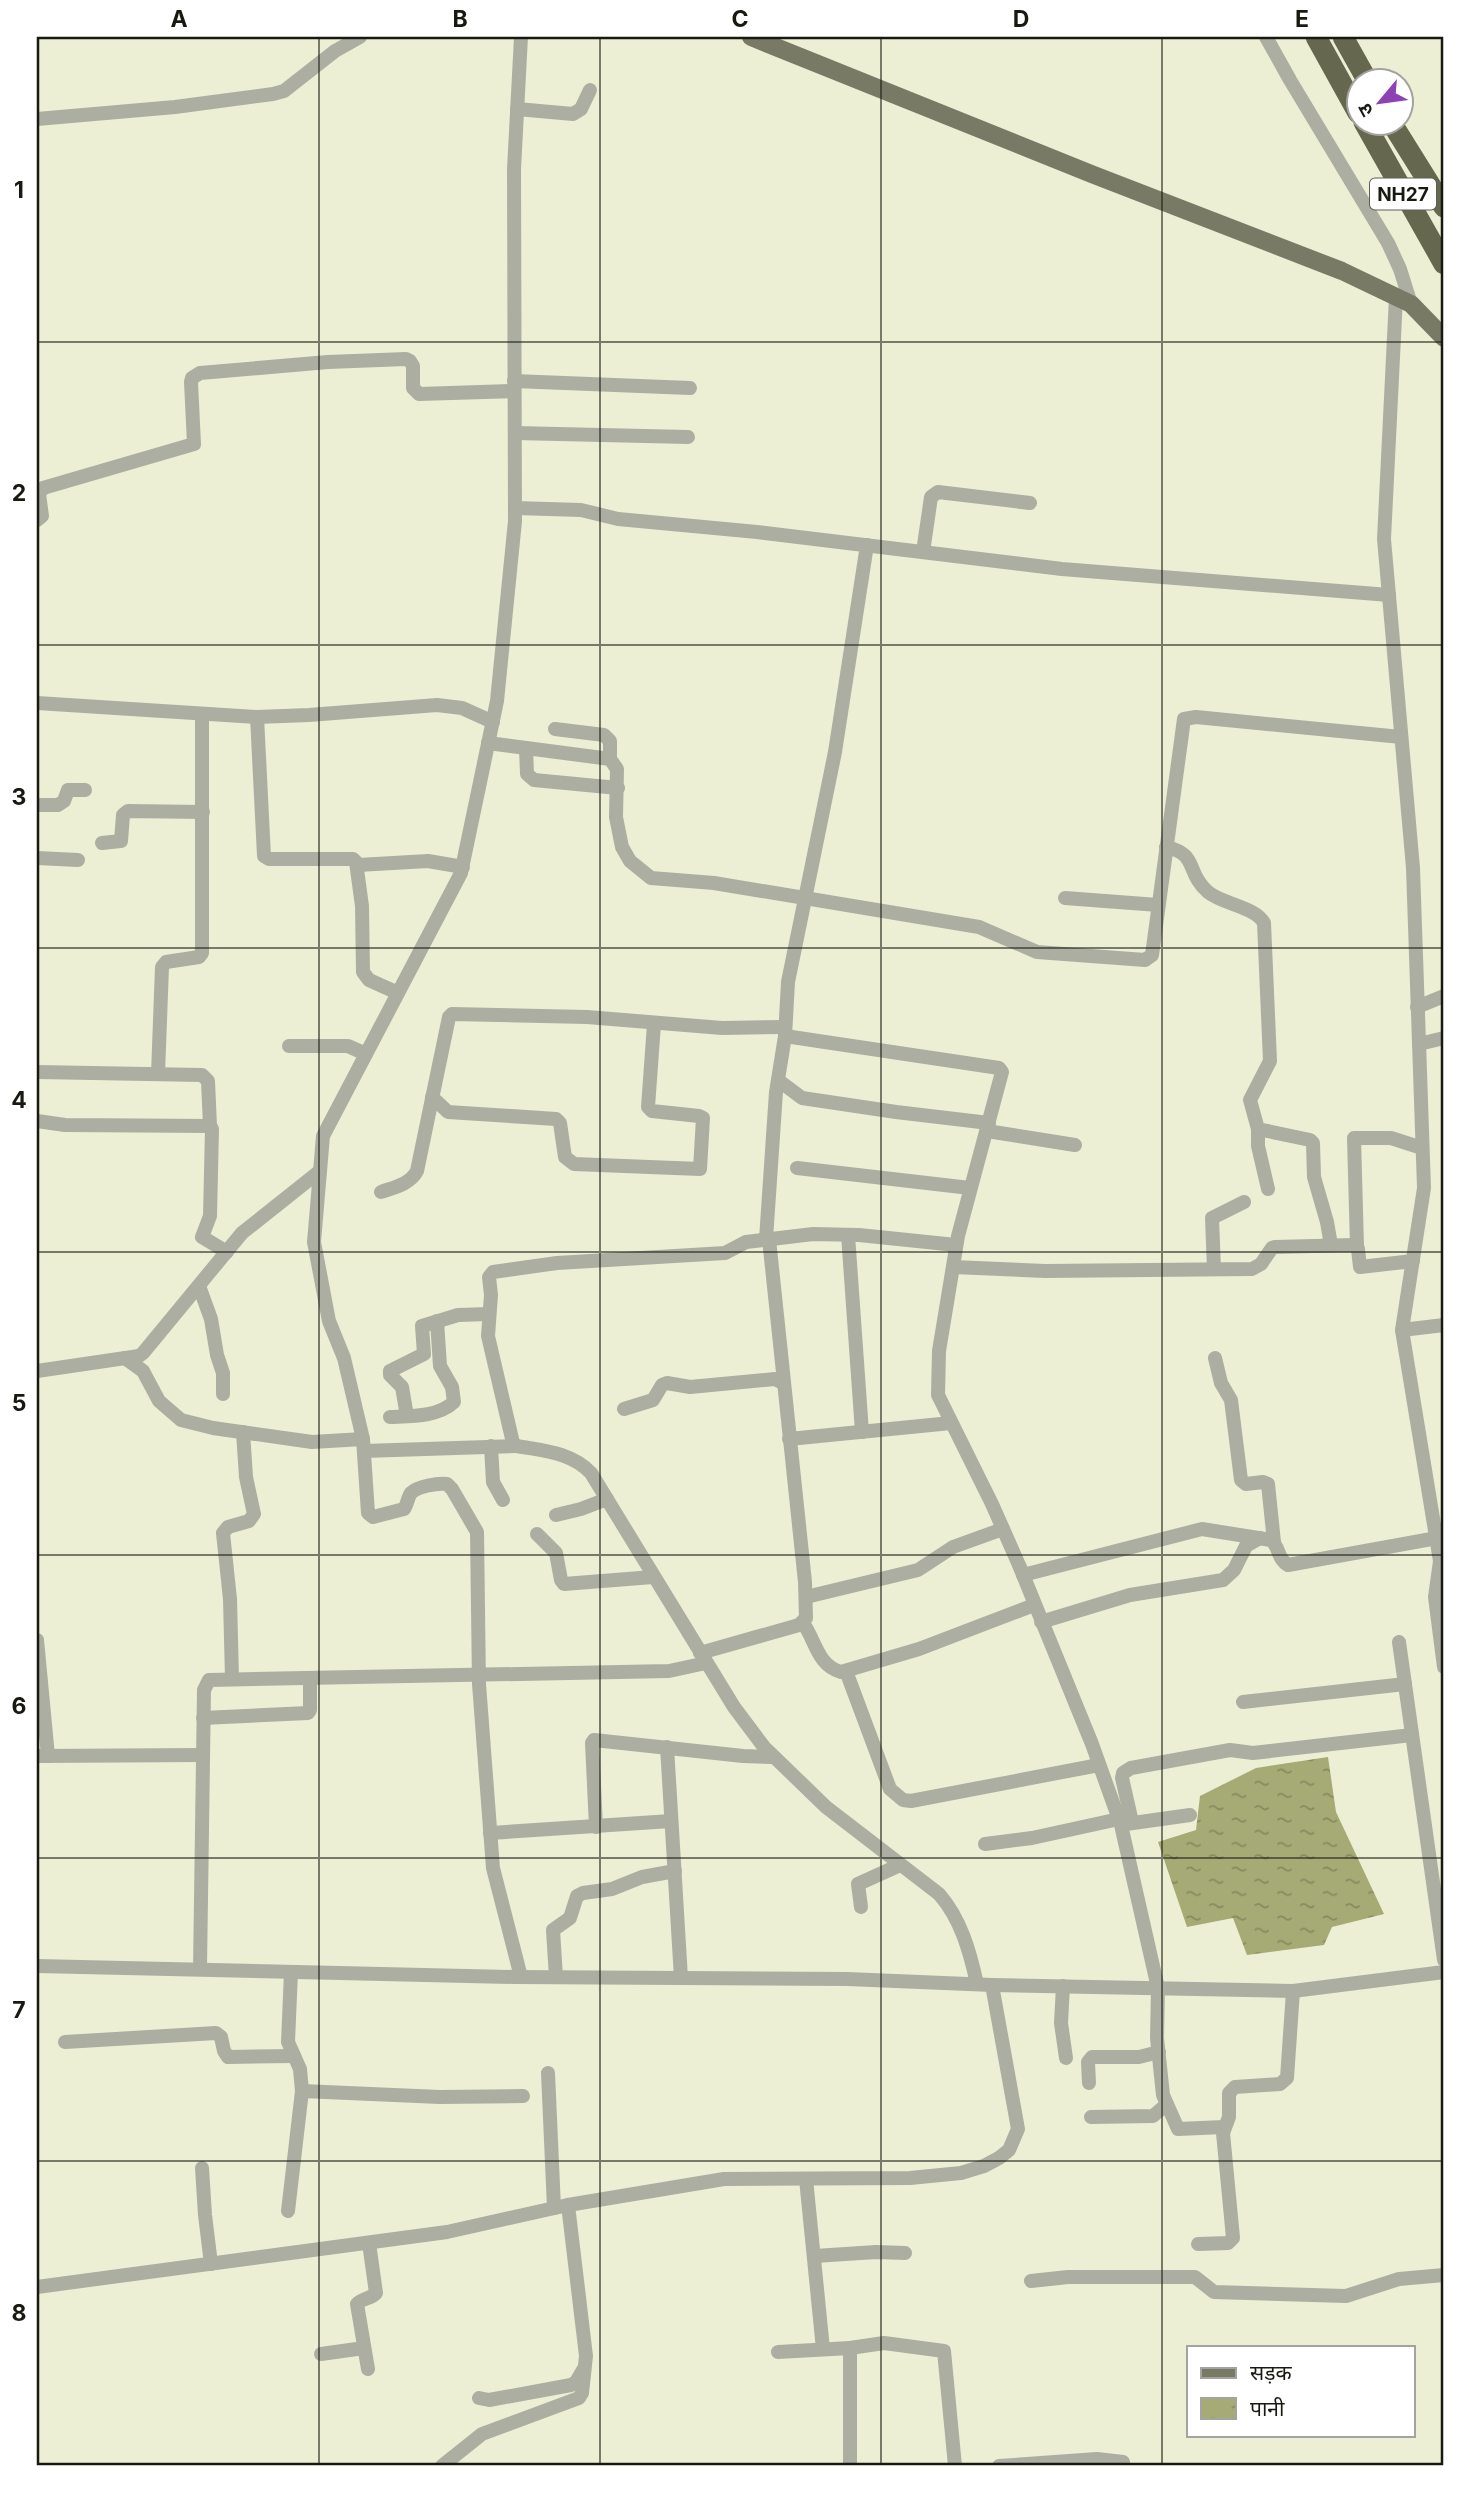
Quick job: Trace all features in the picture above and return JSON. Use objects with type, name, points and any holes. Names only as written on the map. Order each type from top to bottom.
[{"type":"highway","points":[[1316,37],[1344,86]]},
{"type":"highway","points":[[1343,37],[1359,66]]},
{"type":"highway","name":"NH27","points":[[1372,136],[1444,264]]},
{"type":"highway","name":"NH27","points":[[1400,136],[1444,207]]},
{"type":"main road","points":[[751,37],[1342,271],[1403,301],[1444,338]]},
{"type":"street","points":[[37,119],[175,107],[273,94],[284,91],[335,51],[359,37]]},
{"type":"street","points":[[521,37],[514,169],[515,508],[497,701],[463,867],[323,1136],[314,1241],[329,1321],[344,1358],[363,1445],[370,1516],[404,1509],[409,1496],[415,1490],[440,1483],[447,1484],[476,1527],[478,1675],[493,1868],[521,1977]]},
{"type":"street","points":[[1266,37],[1388,243],[1400,269],[1403,301],[1384,539],[1413,868],[1424,1188],[1402,1330],[1440,1561],[1434,1597],[1444,1667]]},
{"type":"street","points":[[517,108],[573,114],[581,109],[590,90]]},
{"type":"street","points":[[37,520],[41,516],[39,494],[43,488],[194,444],[191,382],[192,378],[200,373],[328,362],[406,359],[410,360],[413,366],[413,388],[416,393],[514,386],[690,388]]},
{"type":"street","points":[[515,433],[688,437]]},
{"type":"street","points":[[923,552],[931,497],[937,492],[1030,503]]},
{"type":"street","points":[[515,508],[582,510],[618,519],[694,524],[1062,569],[1389,595]]},
{"type":"street","points":[[200,1969],[205,1684],[215,1679],[669,1671],[803,1623],[806,1618],[806,1597],[767,1239],[778,1080],[790,971],[835,752],[867,545]]},
{"type":"street","points":[[37,703],[257,717],[438,705],[462,708],[493,722]]},
{"type":"street","points":[[158,1074],[162,967],[166,962],[199,957],[202,953],[202,714]]},
{"type":"street","points":[[257,717],[264,856],[269,859],[353,859],[358,865],[362,906],[363,972],[369,980],[398,993]]},
{"type":"street","points":[[555,729],[604,735],[610,741],[610,759],[617,769],[616,817],[622,847],[631,861],[651,877],[706,882],[979,927],[1037,952],[1145,960],[1152,955],[1184,719],[1196,717],[1401,737]]},
{"type":"street","points":[[488,743],[610,759]]},
{"type":"street","points":[[526,748],[527,774],[534,780],[618,788]]},
{"type":"street","points":[[37,805],[58,805],[64,801],[68,790],[85,790]]},
{"type":"street","points":[[102,844],[121,841],[123,815],[128,811],[203,812]]},
{"type":"street","points":[[1166,847],[1180,850],[1186,855],[1193,874],[1207,891],[1257,915],[1264,923],[1270,1061],[1250,1100],[1268,1189]]},
{"type":"street","points":[[37,859],[78,860]]},
{"type":"street","points":[[358,865],[428,861],[463,867]]},
{"type":"street","points":[[1065,898],[1158,905]]},
{"type":"street","points":[[1417,1007],[1444,996]]},
{"type":"street","points":[[382,1192],[405,1183],[414,1177],[417,1171],[449,1017],[452,1014],[587,1017],[654,1024],[785,1031],[999,1068],[1002,1077],[956,1245],[936,1386],[940,1403],[1023,1575],[1124,1822]]},
{"type":"street","points":[[432,1097],[448,1112],[556,1119],[560,1123],[565,1157],[574,1164],[700,1169],[703,1118],[652,1111],[648,1107],[654,1024]]},
{"type":"street","points":[[1419,1044],[1444,1038]]},
{"type":"street","points":[[289,1046],[348,1046],[366,1054]]},
{"type":"street","points":[[37,1072],[197,1074],[206,1077],[212,1129],[210,1216],[202,1237],[227,1252]]},
{"type":"street","points":[[778,1080],[802,1098],[988,1127],[1075,1145]]},
{"type":"street","points":[[37,1121],[65,1125],[210,1126]]},
{"type":"street","points":[[1258,1129],[1310,1140],[1313,1143],[1314,1177],[1331,1245]]},
{"type":"street","points":[[1413,1261],[1360,1267],[1354,1138],[1391,1138],[1422,1148]]},
{"type":"street","points":[[797,1168],[970,1188]]},
{"type":"street","points":[[37,1371],[139,1356],[148,1349],[242,1233],[320,1171]]},
{"type":"street","points":[[1214,1269],[1212,1218],[1244,1202]]},
{"type":"street","points":[[517,1446],[511,1438],[488,1336],[491,1295],[489,1277],[493,1272],[557,1263],[725,1253],[746,1242],[813,1234],[956,1245]]},
{"type":"street","points":[[848,1235],[862,1432]]},
{"type":"street","points":[[953,1267],[1045,1271],[1258,1267],[1275,1247],[1357,1246]]},
{"type":"street","points":[[199,1286],[211,1319],[223,1373],[223,1394]]},
{"type":"street","points":[[407,1416],[402,1387],[390,1376],[390,1371],[422,1356],[425,1350],[422,1326],[458,1315],[489,1314]]},
{"type":"street","points":[[390,1418],[439,1411],[454,1402],[452,1387],[440,1366],[437,1321]]},
{"type":"street","points":[[1402,1330],[1444,1325]]},
{"type":"street","points":[[1215,1357],[1221,1383],[1231,1400],[1241,1480],[1243,1483],[1268,1484],[1274,1542],[1282,1562],[1288,1566],[1296,1566],[1437,1538]]},
{"type":"street","points":[[37,2287],[447,2232],[561,2207],[724,2179],[911,2178],[961,2173],[984,2166],[1010,2150],[1018,2129],[985,1984],[951,1910],[939,1894],[826,1807],[773,1758],[734,1707],[591,1473],[581,1463],[569,1456],[517,1446],[312,1442],[213,1428],[176,1417],[159,1401],[143,1371],[125,1358]]},
{"type":"street","points":[[624,1409],[653,1400],[662,1385],[667,1383],[690,1387],[775,1379],[783,1383]]},
{"type":"street","points":[[789,1439],[951,1423]]},
{"type":"street","points":[[232,1679],[223,1532],[228,1527],[249,1521],[254,1514],[246,1477],[243,1432]]},
{"type":"street","points":[[491,1446],[493,1482],[503,1500]]},
{"type":"street","points":[[556,1515],[607,1499]]},
{"type":"street","points":[[806,1597],[918,1570],[953,1547],[1003,1529]]},
{"type":"street","points":[[1023,1575],[1202,1530],[1274,1542]]},
{"type":"street","points":[[537,1534],[556,1553],[564,1584],[653,1577]]},
{"type":"street","points":[[1041,1622],[1130,1595],[1223,1580],[1234,1570],[1243,1549],[1259,1538]]},
{"type":"street","points":[[803,1623],[820,1658],[834,1670],[846,1671],[919,1649],[1034,1605]]},
{"type":"street","points":[[37,1640],[42,1756],[203,1755]]},
{"type":"street","points":[[1399,1642],[1444,1960]]},
{"type":"street","points":[[846,1671],[890,1789],[903,1800],[911,1801],[1100,1765]]},
{"type":"street","points":[[203,1718],[303,1715],[310,1710],[310,1679]]},
{"type":"street","points":[[1242,1702],[1405,1684]]},
{"type":"street","points":[[1224,2127],[1178,2129],[1166,2105],[1159,2052],[1158,1988],[1124,1822],[1123,1773],[1131,1768],[1224,1751],[1253,1753],[1412,1735]]},
{"type":"street","points":[[596,1827],[594,1740],[773,1758]]},
{"type":"street","points":[[667,1747],[681,1978]]},
{"type":"street","points":[[985,1844],[1124,1822],[1190,1815]]},
{"type":"street","points":[[490,1833],[671,1821]]},
{"type":"street","points":[[861,1907],[858,1884],[900,1865]]},
{"type":"street","points":[[556,1977],[553,1930],[570,1918],[579,1894],[608,1890],[642,1877],[675,1871]]},
{"type":"street","points":[[37,1966],[521,1977],[847,1979],[1293,1991],[1444,1972]]},
{"type":"street","points":[[288,2211],[302,2091],[300,2069],[288,2042],[291,1972]]},
{"type":"street","points":[[1063,1986],[1061,2022],[1066,2058]]},
{"type":"street","points":[[1198,2244],[1228,2243],[1233,2238],[1224,2127],[1228,2121],[1229,2093],[1232,2089],[1280,2084],[1287,2078],[1293,1991]]},
{"type":"street","points":[[65,2042],[216,2033],[221,2037],[225,2055],[228,2057],[293,2056]]},
{"type":"street","points":[[1089,2083],[1088,2062],[1092,2057],[1139,2057],[1159,2052]]},
{"type":"street","points":[[442,2466],[482,2434],[579,2398],[582,2393],[586,2356],[561,2207],[548,2073]]},
{"type":"street","points":[[302,2091],[440,2097],[523,2096]]},
{"type":"street","points":[[1091,2117],[1153,2116],[1166,2105]]},
{"type":"street","points":[[202,2168],[211,2264]]},
{"type":"street","points":[[806,2179],[823,2349]]},
{"type":"street","points":[[368,2369],[357,2304],[376,2293],[369,2243]]},
{"type":"street","points":[[815,2256],[905,2253]]},
{"type":"street","points":[[1031,2281],[1068,2277],[1195,2277],[1214,2292],[1346,2296],[1399,2278],[1444,2275]]},
{"type":"street","points":[[778,2352],[850,2348],[884,2343],[944,2351],[955,2466]]},
{"type":"street","points":[[321,2354],[364,2348]]},
{"type":"street","points":[[850,2348],[850,2466]]},
{"type":"street","points":[[479,2398],[489,2400],[571,2385],[576,2382],[585,2366]]},
{"type":"street","points":[[999,2466],[1097,2459],[1122,2462]]},
{"type":"water","points":[[1328,1757],[1336,1812],[1384,1914],[1332,1927],[1324,1945],[1247,1955],[1233,1918],[1187,1927],[1158,1842],[1196,1830],[1200,1796],[1256,1768]]}]
